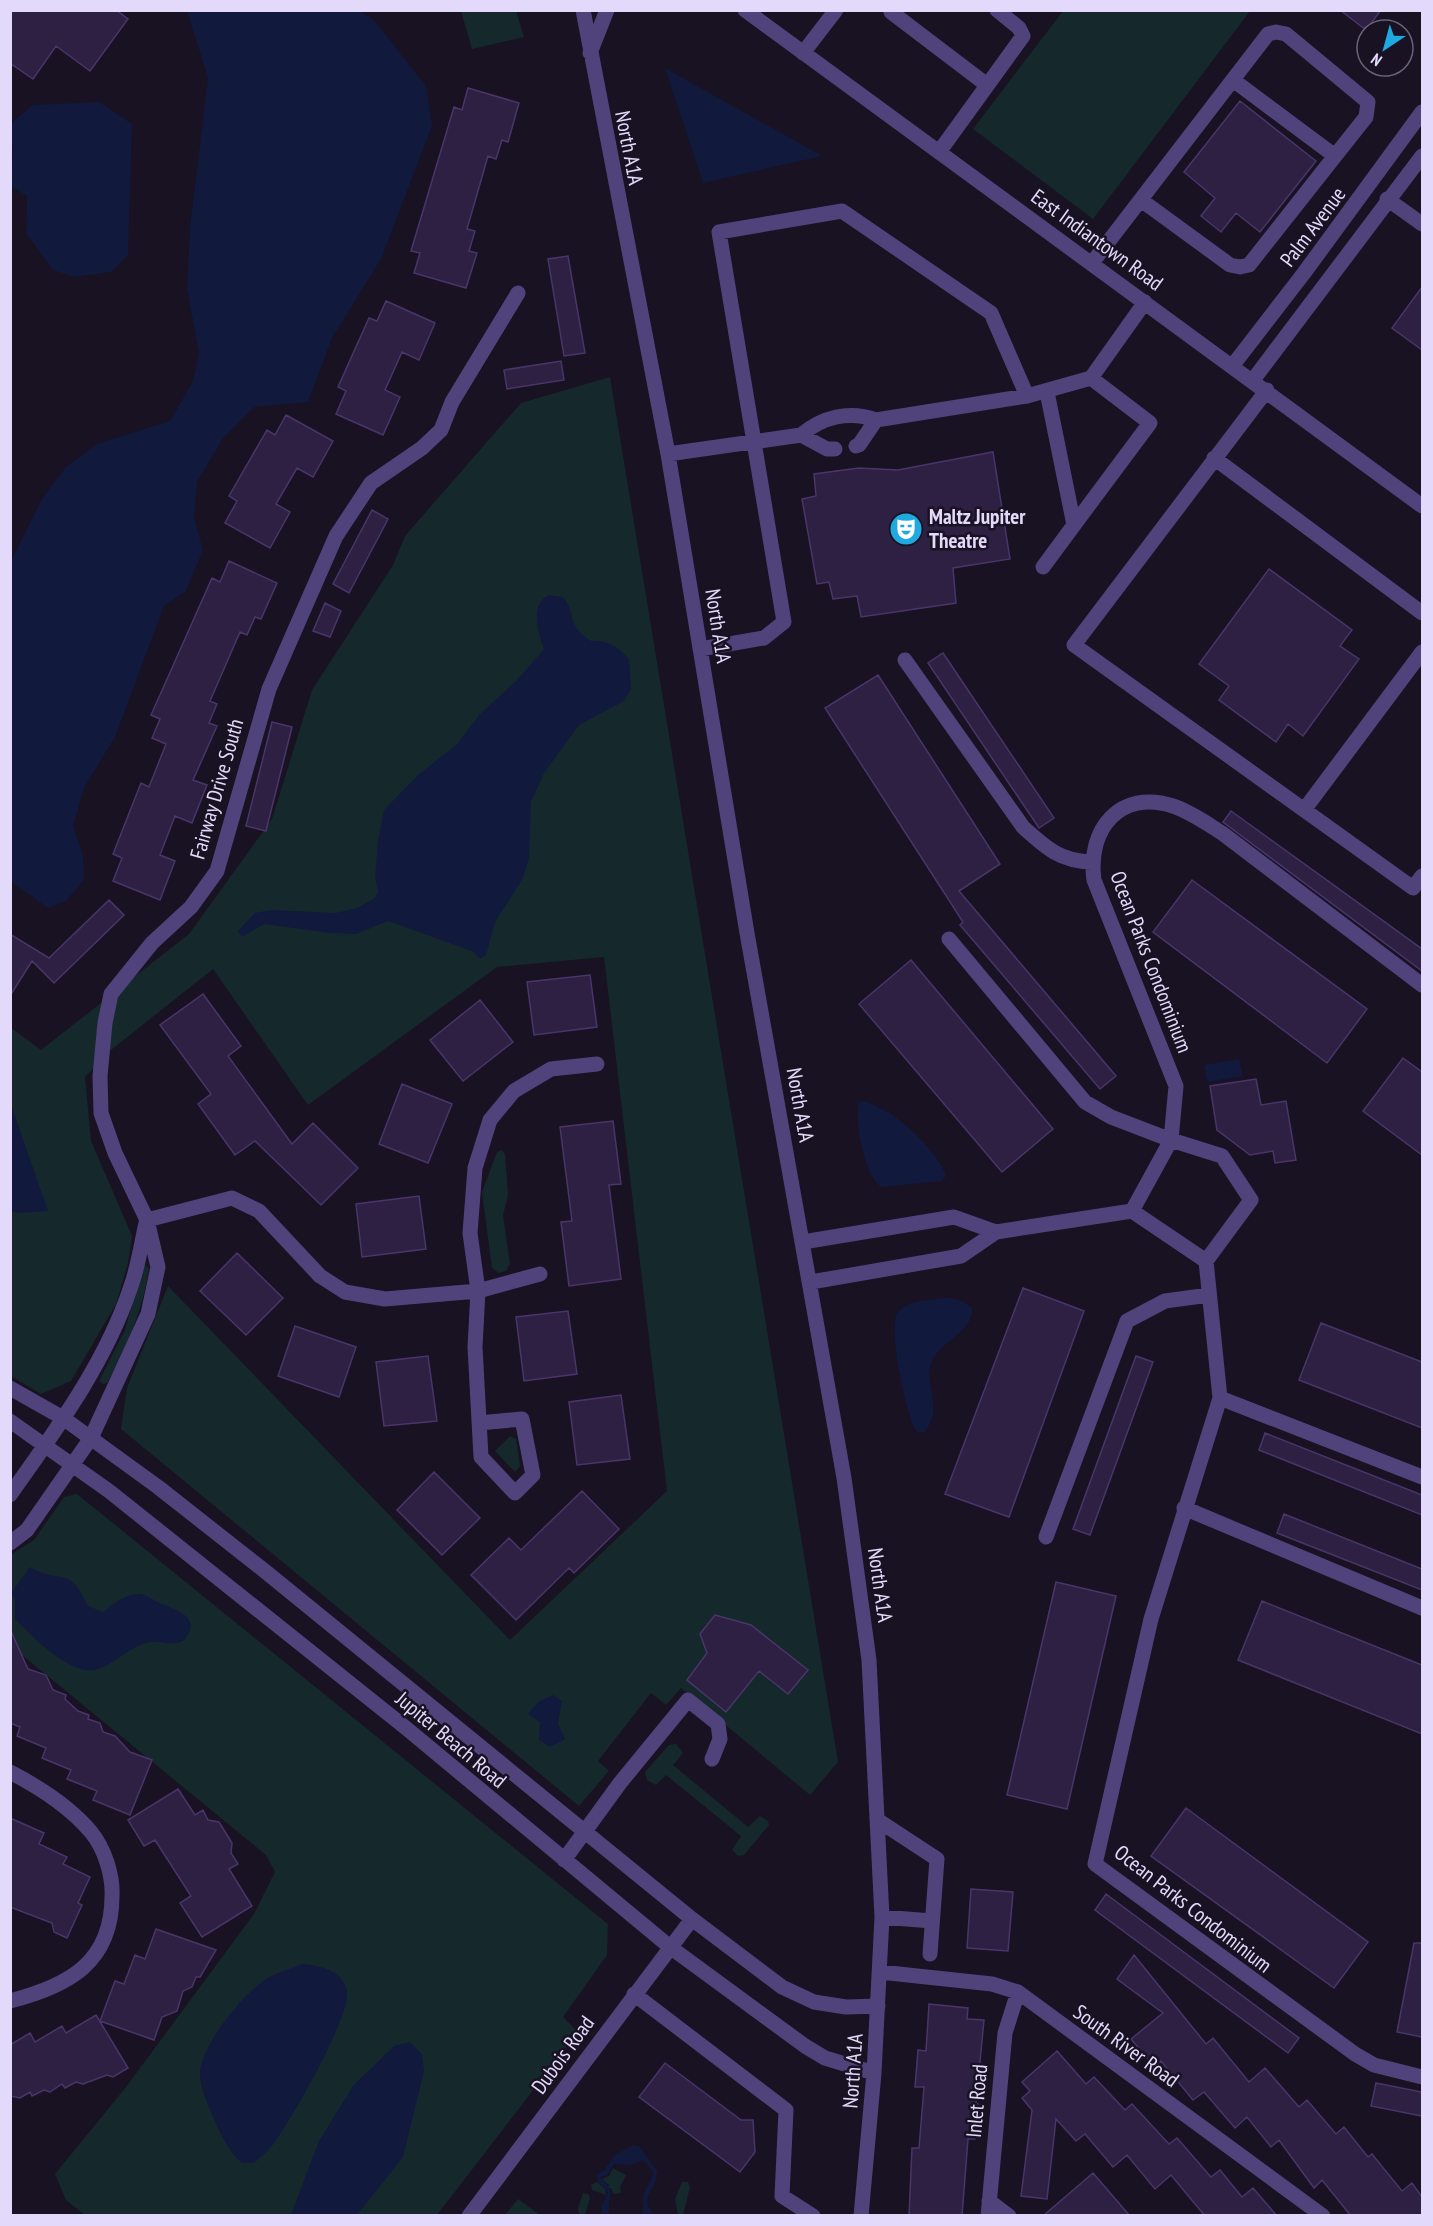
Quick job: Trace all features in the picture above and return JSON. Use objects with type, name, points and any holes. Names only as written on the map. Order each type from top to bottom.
[{"type":"street","name":"North A1A","points":[[583,10],[668,454],[747,933],[811,1282],[844,1478],[869,1660],[879,1821],[882,1917],[874,2073],[861,2216]]},
{"type":"street","points":[[590,53],[607,10]]},
{"type":"street","name":"East Indiantown Road","points":[[745,10],[1233,365],[1422,506]]},
{"type":"street","points":[[803,53],[836,10]]},
{"type":"street","points":[[939,152],[1023,36],[1019,28],[997,10]]},
{"type":"street","points":[[891,12],[987,85]]},
{"type":"street","points":[[1092,263],[1268,34],[1276,32],[1286,34],[1368,102],[1366,117],[1249,265],[1240,267],[1230,265],[1141,200]]},
{"type":"street","points":[[1233,80],[1335,156]]},
{"type":"street","name":"Palm Avenue","points":[[1233,365],[1305,273],[1422,112]]},
{"type":"street","name":"Palm Avenue","points":[[1253,380],[1387,199],[1422,156]]},
{"type":"street","points":[[1387,199],[1422,224]]},
{"type":"street","points":[[700,649],[765,638],[783,622],[756,441],[719,232],[842,211],[991,313],[1027,396]]},
{"type":"street","name":"Fairway Drive South","points":[[10,1543],[27,1530],[91,1438],[148,1314],[158,1267],[147,1220],[115,1153],[101,1113],[100,1076],[105,1023],[111,994],[152,943],[190,907],[217,872],[269,689],[336,536],[370,483],[422,448],[441,430],[452,402],[518,293]]},
{"type":"street","points":[[668,454],[801,435],[817,421],[860,414],[876,420],[1027,396],[1091,378],[1145,302]]},
{"type":"street","points":[[1043,567],[1150,423],[1091,378]]},
{"type":"street","points":[[1267,390],[1074,645],[1413,888],[1422,876]]},
{"type":"street","points":[[1047,392],[1074,525]]},
{"type":"street","points":[[856,446],[876,420]]},
{"type":"street","points":[[801,435],[827,449],[835,449]]},
{"type":"street","points":[[1214,458],[1422,613]]},
{"type":"street","points":[[1304,810],[1422,652]]},
{"type":"street","points":[[905,660],[1023,827],[1045,848],[1071,861],[1092,862]]},
{"type":"street","name":"Ocean Parks Condominium","points":[[1132,1211],[1171,1140],[1176,1086],[1094,880],[1092,862],[1100,832],[1110,816],[1137,802],[1171,806],[1197,817],[1222,832],[1422,985]]},
{"type":"street","points":[[811,1282],[962,1256],[996,1232],[1132,1211],[1206,1261],[1251,1200],[1222,1156],[1171,1140],[1111,1116],[1085,1102],[949,939]]},
{"type":"street","points":[[479,1423],[522,1419],[533,1475],[515,1492],[481,1457],[479,1423],[475,1347],[478,1291],[470,1233],[475,1168],[490,1120],[514,1091],[551,1069],[597,1064]]},
{"type":"street","points":[[10,1495],[46,1445],[111,1337],[131,1288],[147,1220],[232,1198],[259,1211],[320,1276],[345,1292],[385,1299],[478,1291],[540,1274]]},
{"type":"street","points":[[803,1242],[954,1217],[996,1232]]},
{"type":"street","name":"Ocean Parks Condominium","points":[[1206,1261],[1220,1398],[1151,1619],[1095,1864],[1355,2054],[1374,2065],[1422,2077]]},
{"type":"street","points":[[1046,1537],[1127,1321],[1166,1301],[1209,1295]]},
{"type":"street","name":"Jupiter Beach Road","points":[[10,1388],[63,1418],[91,1438],[266,1572],[692,1919],[782,1987],[814,2002],[846,2007],[878,2006]]},
{"type":"street","points":[[1220,1398],[1422,1477]]},
{"type":"street","name":"Jupiter Beach Road","points":[[10,1421],[73,1465],[396,1721],[670,1947],[805,2046],[825,2058],[874,2073]]},
{"type":"street","points":[[1184,1508],[1422,1608]]},
{"type":"street","points":[[564,1860],[584,1831],[688,1700],[718,1724],[720,1739],[712,1759]]},
{"type":"street","points":[[10,1772],[34,1785],[92,1833],[105,1859],[112,1885],[110,1923],[95,1957],[73,1976],[47,1992],[10,2001]]},
{"type":"street","points":[[879,1821],[937,1859],[930,1954]]},
{"type":"street","points":[[882,1917],[932,1921]]},
{"type":"street","name":"Dubois Road","points":[[469,2216],[692,1919]]},
{"type":"street","name":"South River Road","points":[[880,1972],[992,1984],[1018,1992],[1323,2216]]},
{"type":"street","name":"Inlet Road","points":[[989,2208],[1005,2032],[1018,1992]]},
{"type":"street","points":[[634,1994],[786,2110],[782,2196],[813,2216]]},
{"type":"street","points":[[989,2208],[1009,2216]]},
{"type":"green space","points":[[461,11],[516,11],[524,37],[472,49]]},
{"type":"green space","points":[[1063,11],[1250,11],[1093,219],[973,129]]},
{"type":"green space","points":[[610,377],[838,1762],[810,1795],[681,1688],[666,1705],[651,1693],[598,1761],[609,1771],[579,1806],[121,1429],[127,1388],[168,1286],[510,1640],[667,1491],[604,957],[497,967],[308,1105],[213,969],[111,1050],[85,1077],[91,1141],[132,1236],[128,1263],[116,1304],[71,1381],[41,1394],[11,1376],[10,1027],[41,1050],[189,934],[272,819],[312,690],[393,565],[405,536],[521,403]]},
{"type":"green space","points":[[502,1150],[505,1154],[508,1195],[503,1215],[510,1264],[506,1271],[499,1273],[492,1268],[482,1192],[497,1152]]},
{"type":"green space","points":[[144,1264],[149,1268],[138,1313],[114,1369],[107,1383],[103,1384],[99,1381],[125,1330]]},
{"type":"green space","points":[[510,1436],[516,1439],[520,1466],[515,1472],[495,1451]]},
{"type":"green space","points":[[77,1494],[608,1924],[607,1955],[563,2017],[578,2032],[437,2215],[86,2216],[66,2200],[55,2174],[126,2087],[254,1914],[275,1872],[266,1855],[11,1646],[10,1555],[34,1540],[64,1497]]},
{"type":"green space","points":[[676,1744],[683,1753],[673,1765],[748,1827],[760,1816],[768,1821],[769,1825],[744,1855],[738,1856],[732,1850],[741,1836],[666,1775],[656,1785],[647,1780],[645,1772],[669,1745]]},
{"type":"green space","points":[[613,2168],[626,2175],[620,2187],[621,2193],[613,2194],[611,2188],[605,2189],[606,2195],[592,2190],[591,2185],[597,2182],[603,2187],[610,2186],[602,2179],[609,2176]]},
{"type":"green space","points":[[682,2182],[688,2182],[690,2187],[683,2215],[678,2215],[675,2199]]},
{"type":"green space","points":[[583,2193],[588,2194],[590,2198],[585,2215],[579,2215],[578,2208]]},
{"type":"green space","points":[[518,2199],[540,2215],[505,2215]]},
{"type":"water","points":[[187,11],[359,11],[374,20],[426,86],[432,126],[381,259],[332,338],[308,402],[254,407],[223,438],[197,482],[194,517],[203,550],[186,591],[164,606],[115,737],[84,788],[73,826],[83,855],[84,880],[66,901],[48,908],[11,882],[11,561],[42,499],[66,467],[97,444],[170,421],[193,381],[199,354],[187,288],[190,227],[208,78]]},
{"type":"water","points":[[665,68],[822,156],[703,183]]},
{"type":"water","points":[[99,102],[132,124],[128,255],[111,272],[74,277],[53,270],[26,233],[27,196],[11,186],[11,163],[13,161],[11,123],[33,105]]},
{"type":"water","points":[[549,595],[563,597],[568,604],[574,624],[582,634],[591,641],[602,641],[612,645],[629,659],[631,689],[624,701],[579,725],[544,773],[531,802],[529,858],[523,878],[495,922],[486,955],[480,959],[472,951],[388,921],[356,934],[330,933],[264,924],[242,937],[238,931],[255,913],[271,910],[336,913],[357,908],[375,898],[378,891],[375,877],[378,841],[384,810],[417,776],[457,744],[480,714],[517,680],[544,649],[538,627],[537,612],[543,599]]},
{"type":"water","points":[[1239,1059],[1243,1076],[1207,1082],[1204,1065]]},
{"type":"water","points":[[865,1101],[891,1114],[908,1127],[939,1161],[946,1176],[941,1181],[882,1187],[876,1182],[866,1162],[859,1134],[859,1102]]},
{"type":"water","points":[[10,1105],[48,1211],[18,1213],[11,1211]]},
{"type":"water","points":[[944,1298],[959,1300],[968,1305],[972,1308],[971,1316],[963,1330],[936,1354],[932,1361],[930,1378],[933,1413],[925,1432],[917,1432],[903,1392],[896,1354],[895,1322],[901,1309],[912,1303]]},
{"type":"water","points":[[30,1567],[48,1575],[69,1580],[75,1584],[88,1606],[103,1612],[129,1596],[139,1594],[147,1596],[183,1614],[190,1623],[188,1635],[180,1642],[144,1644],[101,1668],[90,1670],[67,1663],[43,1646],[15,1619],[15,1599],[11,1593]]},
{"type":"water","points":[[553,1695],[562,1701],[558,1724],[565,1739],[550,1747],[539,1740],[540,1722],[528,1714],[538,1702]]},
{"type":"water","points":[[302,1964],[322,1967],[335,1973],[347,1990],[346,2002],[318,2069],[279,2135],[269,2149],[254,2163],[242,2163],[225,2142],[206,2101],[200,2079],[202,2061],[225,2020],[247,1995],[268,1978]]},
{"type":"water","points":[[410,2042],[422,2054],[424,2071],[403,2157],[357,2215],[291,2215],[319,2141],[353,2086],[394,2046]]},
{"type":"water","points":[[634,2145],[640,2147],[657,2171],[655,2184],[647,2202],[654,2215],[643,2215],[643,2195],[654,2173],[643,2160],[631,2165],[614,2164],[607,2175],[600,2177],[610,2191],[609,2215],[602,2215],[601,2206],[608,2193],[598,2182],[596,2175],[603,2171],[616,2154]]},
{"type":"building","points":[[10,10],[116,10],[128,19],[90,71],[56,46],[33,79],[10,63]]},
{"type":"building","points":[[1340,10],[1381,10],[1375,18],[1355,18],[1355,22]]},
{"type":"building","points":[[468,88],[519,103],[508,142],[502,140],[496,159],[488,156],[467,229],[475,231],[469,251],[477,253],[466,288],[414,273],[420,253],[411,251],[454,107],[462,110]]},
{"type":"building","points":[[1240,101],[1316,161],[1260,232],[1236,213],[1221,232],[1201,216],[1215,198],[1184,172]]},
{"type":"building","points":[[568,256],[585,353],[564,356],[548,259]]},
{"type":"building","points":[[1422,287],[1422,350],[1392,328]]},
{"type":"building","points":[[386,301],[435,323],[419,360],[402,352],[385,390],[400,397],[383,435],[336,414],[346,391],[338,387],[369,318],[377,321]]},
{"type":"building","points":[[561,361],[564,380],[507,389],[504,370]]},
{"type":"building","points":[[286,415],[333,441],[313,477],[297,468],[276,504],[290,512],[270,548],[225,523],[237,501],[229,496],[267,430],[275,435]]},
{"type":"building","name":"Maltz Jupiter Theatre","points":[[993,452],[1010,559],[953,568],[956,603],[861,617],[857,596],[833,599],[829,582],[817,584],[802,499],[816,496],[814,474],[859,468],[898,470]]},
{"type":"building","points":[[372,510],[388,519],[349,593],[333,584]]},
{"type":"building","points":[[229,561],[277,583],[261,619],[255,617],[247,635],[240,632],[210,701],[217,704],[209,723],[217,726],[193,780],[207,785],[192,823],[175,816],[160,855],[175,861],[160,900],[113,881],[122,858],[113,854],[141,783],[149,787],[166,744],[152,738],[160,719],[151,715],[212,578],[220,582]]},
{"type":"building","points":[[1269,569],[1352,630],[1340,646],[1359,659],[1303,736],[1288,724],[1276,742],[1219,700],[1229,686],[1199,664]]},
{"type":"building","points":[[325,603],[341,611],[330,637],[313,631]]},
{"type":"building","points":[[943,653],[1054,818],[1039,828],[928,663]]},
{"type":"building","points":[[878,675],[1000,864],[959,891],[1116,1076],[1100,1089],[960,925],[963,922],[825,708]]},
{"type":"building","points":[[272,722],[292,727],[266,831],[246,826]]},
{"type":"building","points":[[1231,811],[1422,949],[1422,971],[1223,822]]},
{"type":"building","points":[[1192,880],[1367,1009],[1327,1063],[1153,932]]},
{"type":"building","points":[[109,900],[124,915],[54,983],[32,961],[10,996],[10,934],[49,958]]},
{"type":"building","points":[[911,960],[1053,1129],[1002,1172],[859,1004]]},
{"type":"building","points":[[590,975],[597,1027],[534,1035],[527,982]]},
{"type":"building","points":[[203,994],[241,1046],[228,1056],[292,1144],[313,1123],[358,1168],[321,1205],[255,1141],[235,1155],[198,1104],[211,1094],[160,1025]]},
{"type":"building","points":[[480,1000],[513,1042],[463,1081],[430,1040]]},
{"type":"building","points":[[1403,1058],[1422,1072],[1422,1155],[1363,1111]]},
{"type":"building","points":[[1256,1079],[1261,1105],[1286,1101],[1296,1160],[1275,1163],[1273,1151],[1250,1155],[1217,1130],[1210,1086]]},
{"type":"building","points":[[402,1084],[452,1104],[428,1163],[379,1144]]},
{"type":"building","points":[[613,1121],[621,1184],[609,1185],[621,1279],[569,1286],[561,1222],[572,1221],[560,1127]]},
{"type":"building","points":[[419,1196],[426,1249],[362,1257],[356,1204]]},
{"type":"building","points":[[237,1253],[283,1298],[246,1335],[200,1291]]},
{"type":"building","points":[[1023,1288],[1084,1311],[1009,1517],[945,1494]]},
{"type":"building","points":[[568,1311],[577,1374],[524,1381],[516,1317]]},
{"type":"building","points":[[1321,1323],[1422,1362],[1422,1428],[1299,1380]]},
{"type":"building","points":[[295,1326],[356,1347],[339,1397],[278,1376]]},
{"type":"building","points":[[428,1356],[437,1421],[384,1426],[376,1362]]},
{"type":"building","points":[[1136,1356],[1153,1362],[1090,1535],[1073,1529]]},
{"type":"building","points":[[621,1395],[630,1459],[577,1465],[569,1402]]},
{"type":"building","points":[[1265,1433],[1422,1495],[1422,1515],[1259,1450]]},
{"type":"building","points":[[434,1472],[480,1518],[442,1555],[397,1510]]},
{"type":"building","points":[[582,1491],[619,1529],[574,1573],[569,1568],[516,1620],[471,1575],[509,1538],[521,1550]]},
{"type":"building","points":[[1284,1514],[1422,1569],[1422,1590],[1277,1533]]},
{"type":"building","points":[[1056,1582],[1116,1596],[1067,1809],[1007,1795]]},
{"type":"building","points":[[1262,1601],[1422,1665],[1422,1734],[1238,1660]]},
{"type":"building","points":[[715,1615],[751,1625],[808,1670],[788,1694],[759,1671],[726,1712],[687,1680],[707,1653],[700,1634]]},
{"type":"building","points":[[10,1629],[28,1669],[46,1675],[53,1690],[66,1695],[65,1699],[78,1711],[89,1715],[88,1719],[100,1723],[103,1732],[115,1736],[130,1752],[152,1760],[130,1815],[93,1800],[97,1791],[67,1779],[71,1770],[42,1758],[46,1748],[17,1736],[20,1727],[10,1723]]},
{"type":"building","points":[[178,1789],[195,1815],[203,1810],[208,1820],[219,1822],[232,1843],[231,1853],[238,1864],[229,1869],[252,1906],[202,1937],[180,1903],[191,1896],[155,1840],[144,1846],[128,1820]]},
{"type":"building","points":[[1186,1808],[1368,1942],[1334,1988],[1151,1856]]},
{"type":"building","points":[[10,1818],[44,1833],[39,1844],[67,1857],[63,1864],[90,1877],[78,1903],[82,1905],[67,1938],[54,1932],[52,1923],[10,1907]]},
{"type":"building","points":[[971,1889],[1013,1892],[1008,1951],[967,1948]]},
{"type":"building","points":[[1106,1894],[1299,2038],[1288,2053],[1095,1910]]},
{"type":"building","points":[[156,1929],[216,1950],[200,1977],[196,1977],[192,1987],[183,1991],[177,2011],[162,2017],[154,2040],[100,2021],[115,1981],[124,1984],[135,1955],[145,1959]]},
{"type":"building","points":[[1414,1943],[1422,1943],[1422,2037],[1397,2032]]},
{"type":"building","points":[[1134,1955],[1206,2044],[1213,2038],[1249,2082],[1265,2068],[1299,2107],[1307,2100],[1336,2134],[1344,2127],[1368,2157],[1372,2154],[1402,2191],[1412,2183],[1422,2197],[1422,2216],[1351,2216],[1322,2180],[1314,2188],[1279,2140],[1271,2147],[1247,2117],[1235,2128],[1204,2092],[1193,2100],[1161,2061],[1154,2067],[1131,2039],[1163,2013],[1117,1979]]},
{"type":"building","points":[[929,2004],[968,2008],[967,2019],[984,2020],[975,2139],[968,2139],[962,2216],[909,2216],[912,2148],[919,2148],[924,2087],[915,2087],[918,2050],[926,2051]]},
{"type":"building","points":[[96,2015],[128,2068],[113,2077],[107,2075],[83,2084],[76,2082],[65,2088],[62,2084],[50,2092],[44,2090],[32,2096],[30,2092],[20,2098],[10,2096],[10,2045],[30,2033],[35,2042],[62,2026],[66,2033]]},
{"type":"building","points":[[1057,2051],[1086,2084],[1094,2077],[1125,2110],[1132,2104],[1169,2144],[1177,2138],[1211,2177],[1220,2170],[1242,2197],[1253,2188],[1277,2216],[1205,2216],[1171,2175],[1155,2189],[1127,2155],[1113,2167],[1085,2134],[1076,2141],[1056,2119],[1047,2199],[1021,2196],[1032,2110],[1022,2098],[1030,2091],[1022,2082]]},
{"type":"building","points":[[665,2063],[741,2120],[753,2120],[755,2152],[740,2172],[639,2097]]},
{"type":"building","points":[[1376,2083],[1422,2092],[1422,2116],[1371,2106]]},
{"type":"building","points":[[1093,2173],[1130,2216],[1043,2216]]},
{"type":"place","name":"Maltz Jupiter Theatre","points":[[906,529]]}]
